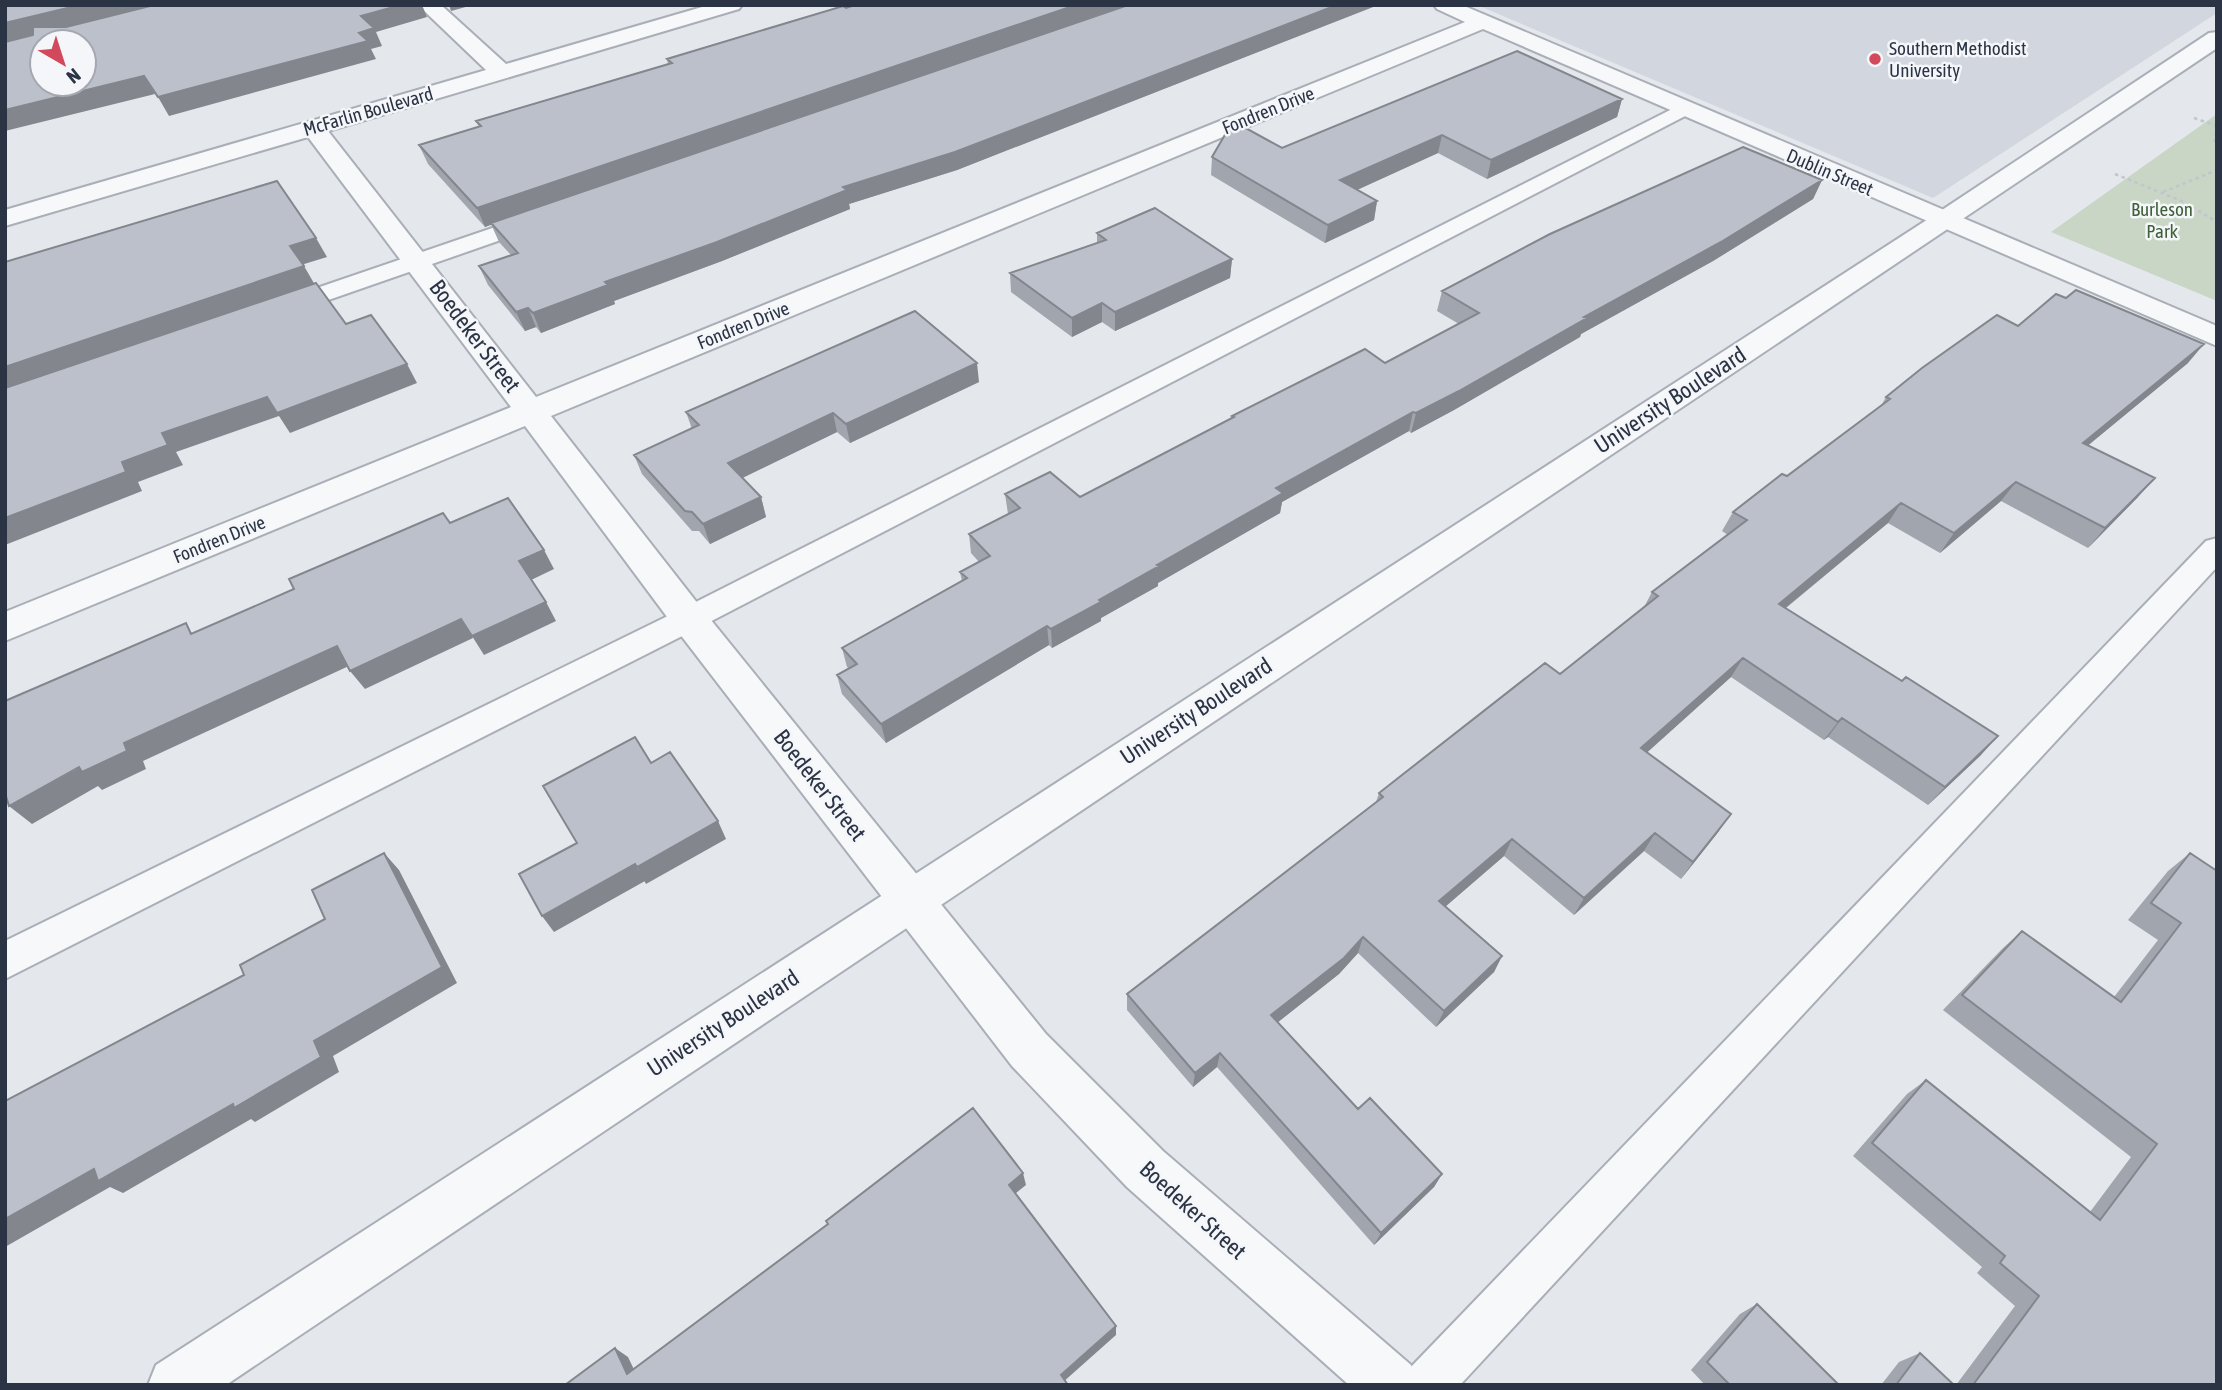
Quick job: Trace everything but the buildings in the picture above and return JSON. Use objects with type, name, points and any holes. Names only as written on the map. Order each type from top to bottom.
[{"type":"street","points":[[428,5],[502,73]]},
{"type":"street","name":"McFarlin Boulevard","points":[[5,218],[732,5]]},
{"type":"street","name":"Dublin Street","points":[[1444,5],[2217,337]]},
{"type":"street","name":"Fondren Drive","points":[[5,627],[1482,22]]},
{"type":"street","name":"University Boulevard","points":[[176,1385],[2217,38]]},
{"type":"street","name":"Boedeker Street","points":[[313,127],[689,619],[1029,1050],[1145,1169],[1391,1385]]},
{"type":"lane","points":[[5,961],[689,619],[1684,109]]},
{"type":"lane","points":[[263,315],[562,211]]},
{"type":"lane","points":[[1427,1385],[2217,548]]},
{"type":"path","points":[[2194,118],[2217,126]]},
{"type":"path","points":[[2217,133],[2214,137],[2217,150]]},
{"type":"path","points":[[2163,192],[2217,170]]},
{"type":"path","points":[[2115,174],[2163,192],[2217,222]]},
{"type":"shaded area","name":"Southern Methodist University","points":[[1477,5],[2217,5],[2217,13],[1933,198]]},
{"type":"green space","name":"Burleson Park","points":[[2217,114],[2217,301],[2051,232]]},
{"type":"place","name":"Southern Methodist University","points":[[1875,59]]}]
